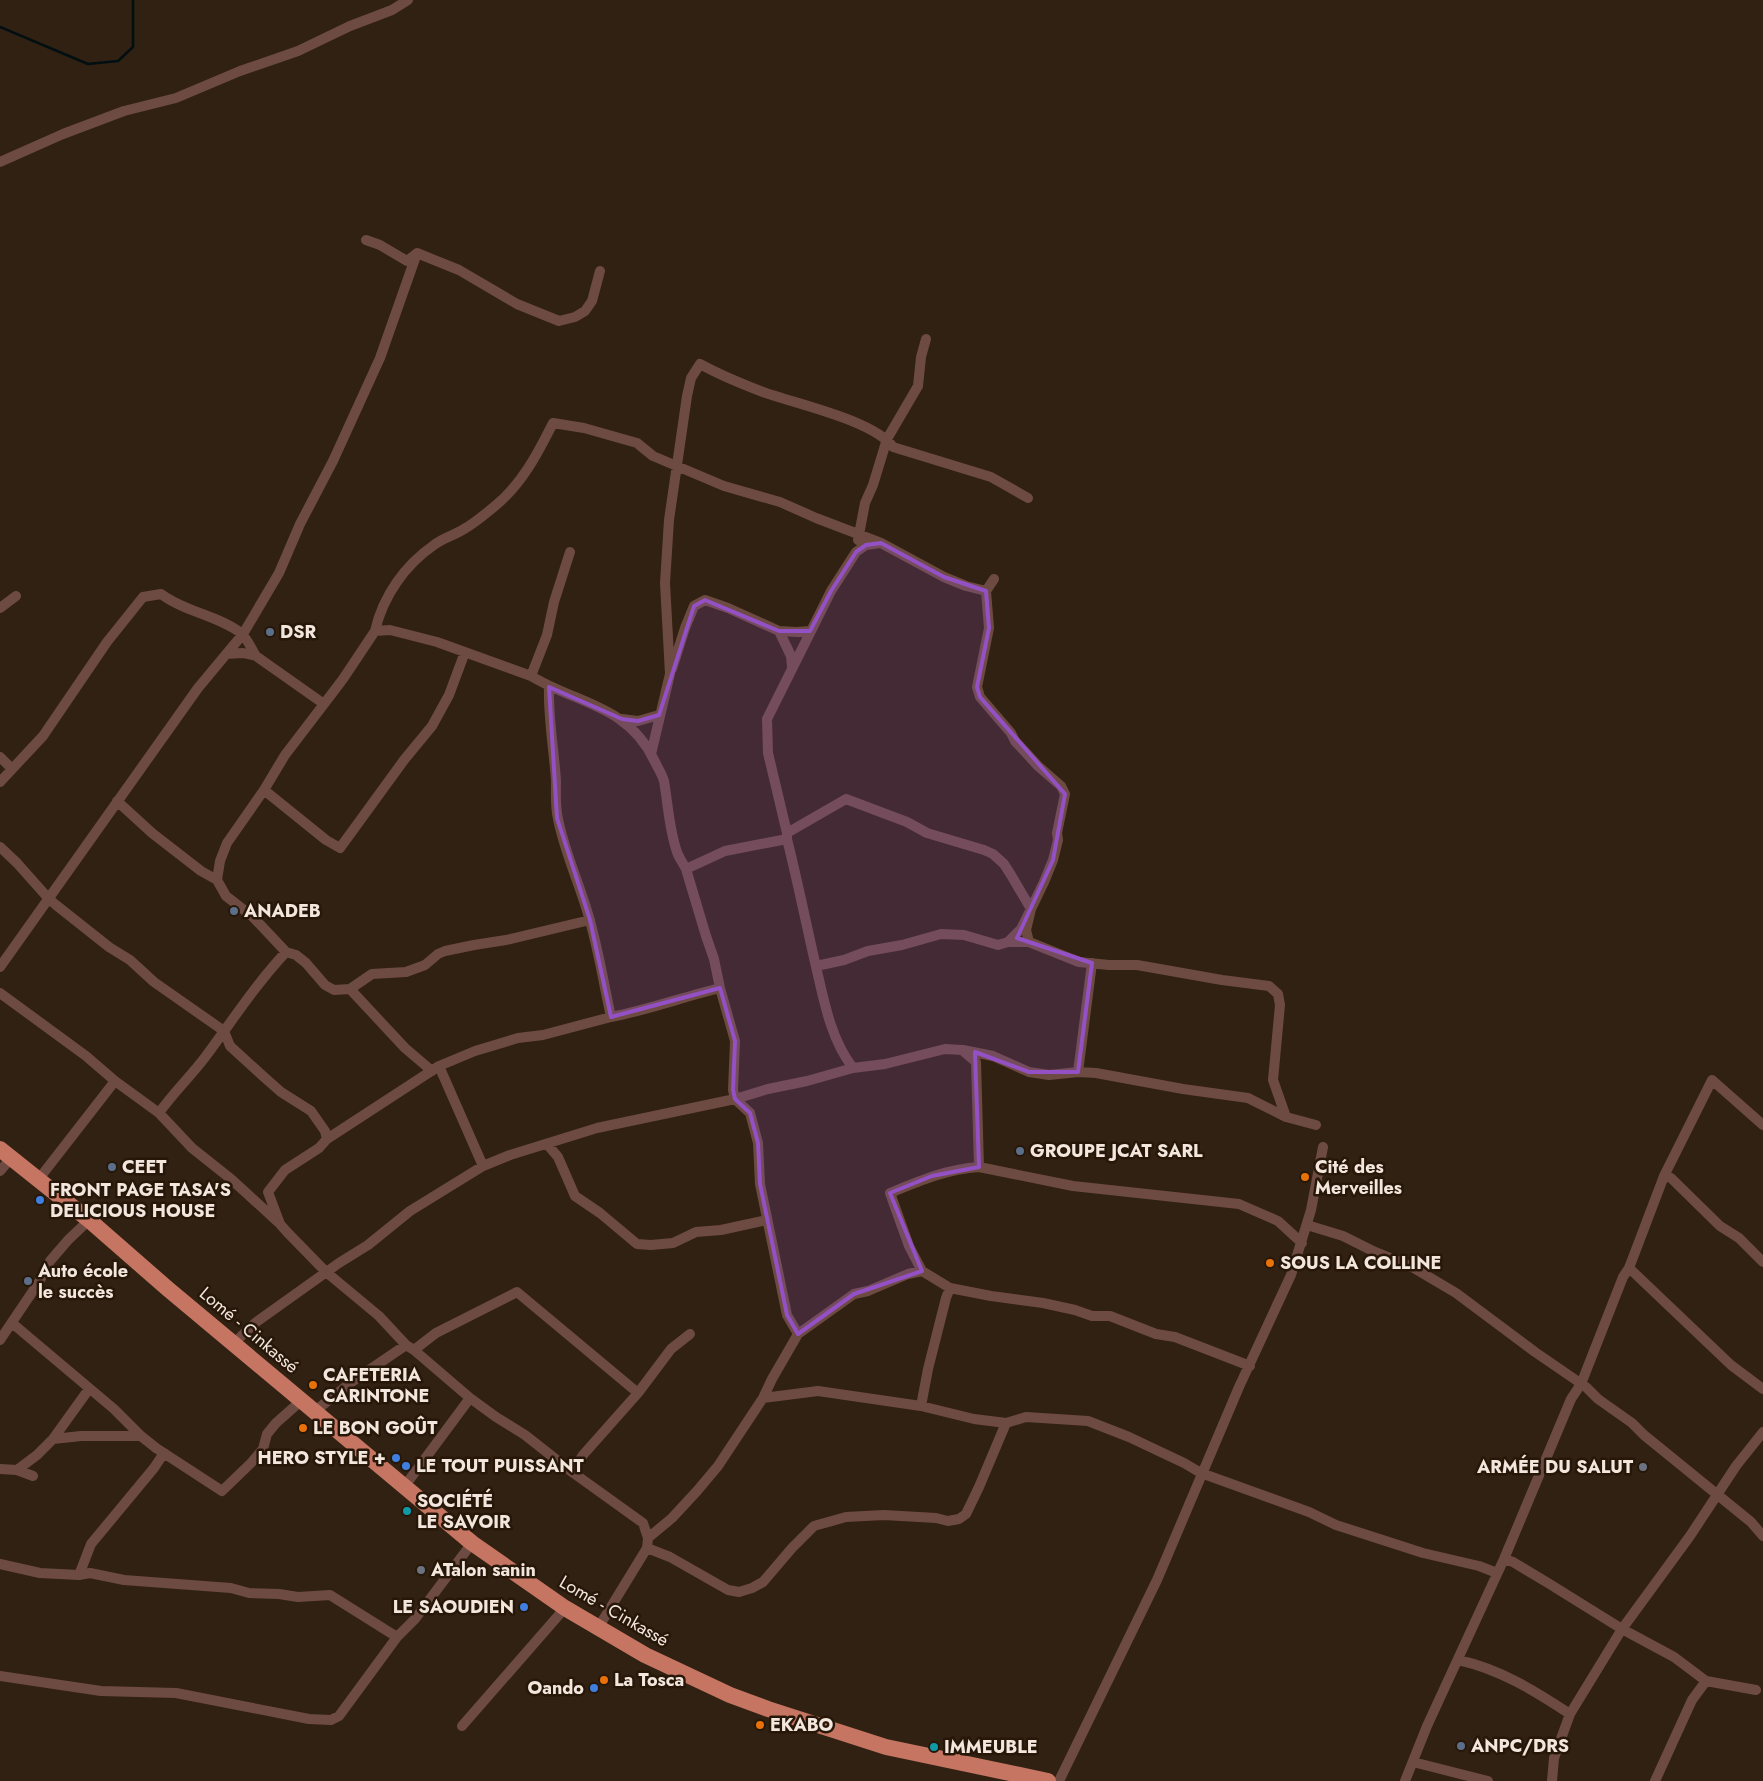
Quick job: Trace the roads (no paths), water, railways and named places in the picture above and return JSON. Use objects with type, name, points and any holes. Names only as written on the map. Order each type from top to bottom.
[{"type":"highway","name":"Lomé - Cinkassé","points":[[6,1154],[90,1220],[472,1544],[565,1608],[598,1628],[645,1655],[768,1710],[886,1748],[1048,1781]]},
{"type":"street","points":[[0,162],[63,134],[124,111],[176,98],[240,71],[298,51],[350,26],[392,10],[408,0]]},
{"type":"street","points":[[366,240],[380,245],[407,261],[417,253]]},
{"type":"street","points":[[417,253],[459,270],[517,304],[559,321],[575,317],[585,311],[592,301],[600,271]]},
{"type":"street","points":[[0,967],[198,688],[243,634],[279,573],[300,524],[364,395],[387,340],[417,253]]},
{"type":"street","points":[[856,552],[865,503],[887,440],[918,386],[921,357],[926,339]]},
{"type":"street","points":[[670,674],[665,583],[669,520],[691,378],[700,364],[764,392],[811,406],[859,425],[887,440],[893,447],[991,477],[1028,498]]},
{"type":"street","points":[[217,880],[220,861],[227,843],[264,790],[285,755],[343,679],[375,631],[383,606],[399,576],[434,545],[465,529],[495,506],[522,478],[536,457],[554,423],[584,428],[637,443],[653,456],[724,486],[780,502],[881,543],[944,577],[966,586],[986,591]]},
{"type":"street","points":[[853,1068],[847,1060],[833,1030],[821,993],[768,753],[767,719],[831,591],[856,552],[866,545],[881,543]]},
{"type":"street","points":[[531,676],[547,635],[554,602],[570,552]]},
{"type":"street","points":[[994,579],[986,591],[989,628],[977,687],[980,697],[1011,733],[1015,741],[1038,766],[1061,786],[1065,794],[1053,860],[1022,929],[1008,942]]},
{"type":"street","points":[[0,782],[43,736],[107,642],[143,597],[160,594],[172,602],[243,634],[256,656]]},
{"type":"street","points":[[0,608],[16,596]]},
{"type":"street","points":[[651,754],[670,674],[684,628],[694,606],[705,600],[779,631],[810,631]]},
{"type":"street","points":[[375,631],[390,630],[465,652],[531,676],[548,687],[589,702],[622,719],[638,722],[659,715]]},
{"type":"street","points":[[779,631],[791,656],[792,671]]},
{"type":"street","points":[[264,790],[326,840],[340,848],[404,760],[432,726],[449,695],[465,652]]},
{"type":"street","points":[[226,654],[243,653],[256,656],[324,704]]},
{"type":"street","points":[[548,687],[557,818],[590,920],[611,1017]]},
{"type":"street","points":[[622,719],[651,754],[663,778],[677,853],[686,869],[714,958],[720,988],[735,1041],[733,1090],[736,1099],[750,1113],[758,1143],[760,1184],[767,1220],[787,1315],[798,1334]]},
{"type":"street","points":[[0,757],[12,769]]},
{"type":"street","points":[[686,869],[725,850],[787,836],[846,799],[907,822],[927,833],[993,854],[1004,864],[1031,909],[1026,930],[1029,942]]},
{"type":"street","points":[[117,801],[152,833],[201,871],[217,880],[226,896],[253,917],[286,952],[296,955],[306,963],[325,985],[334,990],[350,989],[372,974],[406,972],[425,965],[438,954],[446,951],[474,944],[506,940],[590,920]]},
{"type":"street","points":[[0,847],[49,899],[109,947],[130,960],[154,982],[224,1031],[230,1046],[281,1092],[311,1111],[325,1130],[327,1139]]},
{"type":"street","points":[[816,966],[844,960],[868,951],[942,934],[964,935],[998,945],[1008,942],[1029,942],[1079,962],[1136,965],[1269,986],[1278,994],[1280,1005],[1273,1080],[1286,1117]]},
{"type":"street","points":[[158,1113],[206,1057],[270,969],[286,952]]},
{"type":"street","points":[[1078,1072],[1092,964]]},
{"type":"street","points":[[280,1224],[268,1192],[285,1170],[319,1148],[327,1139],[436,1068],[475,1051],[518,1038],[543,1035],[642,1011],[720,988]]},
{"type":"street","points":[[350,989],[405,1048],[436,1068],[483,1166]]},
{"type":"street","points":[[0,993],[86,1056],[115,1081],[158,1113],[192,1148],[280,1224],[326,1272],[379,1316],[410,1348],[470,1398],[496,1417],[525,1434],[572,1472],[643,1523],[647,1543],[728,1590],[739,1592],[763,1582],[814,1526],[846,1517],[884,1515],[936,1518],[948,1521],[959,1519],[966,1514],[975,1496],[1006,1423]]},
{"type":"street","points":[[234,1343],[255,1323],[326,1272],[368,1245],[410,1211],[483,1166],[597,1128],[736,1099],[768,1089],[807,1082],[853,1068],[885,1064],[944,1049],[962,1050],[993,1056],[1029,1072],[1049,1075],[1078,1072],[1096,1073],[1183,1089],[1248,1098],[1286,1117],[1316,1125]]},
{"type":"street","points":[[962,1050],[976,1062],[979,1167]]},
{"type":"street","points":[[1405,1781],[1504,1559],[1571,1399],[1581,1384],[1623,1277],[1629,1268],[1664,1176],[1712,1080],[1763,1125]]},
{"type":"street","points":[[38,1180],[115,1081]]},
{"type":"street","points":[[547,1144],[558,1157],[575,1196],[600,1212],[637,1244],[673,1243],[696,1232],[721,1230],[767,1220]]},
{"type":"street","points":[[1059,1781],[1157,1580],[1201,1473],[1291,1275],[1307,1225],[1323,1147]]},
{"type":"street","points":[[0,1171],[6,1154]]},
{"type":"street","points":[[1250,1366],[1175,1337],[1156,1334],[1110,1316],[1092,1316],[1043,1303],[950,1288],[922,1271],[909,1246],[890,1193],[932,1176],[965,1168],[979,1167],[1073,1186],[1239,1204],[1278,1221],[1302,1244]]},
{"type":"street","points":[[1664,1176],[1671,1178],[1720,1226],[1739,1238],[1763,1262]]},
{"type":"street","points":[[0,1340],[39,1282],[50,1261],[69,1239],[90,1220]]},
{"type":"street","points":[[1307,1225],[1342,1236],[1419,1271],[1456,1293],[1632,1423],[1644,1435],[1694,1474],[1717,1496],[1751,1522],[1763,1536]]},
{"type":"street","points":[[1629,1268],[1731,1365],[1763,1389]]},
{"type":"street","points":[[598,1628],[647,1543],[697,1491],[718,1466],[763,1398],[798,1334],[854,1294],[868,1291],[908,1274],[922,1271]]},
{"type":"street","points":[[921,1406],[928,1369],[950,1288]]},
{"type":"street","points":[[315,1411],[353,1382],[410,1348],[517,1292],[638,1393]]},
{"type":"street","points":[[12,1323],[114,1409],[141,1436],[222,1492],[263,1449],[267,1434],[276,1423],[302,1400]]},
{"type":"street","points":[[572,1472],[587,1450],[638,1393],[671,1349],[690,1334]]},
{"type":"street","points":[[17,1470],[53,1439],[89,1389]]},
{"type":"street","points":[[763,1398],[818,1391],[921,1406],[974,1419],[1006,1423],[1026,1417],[1088,1421],[1128,1437],[1201,1473],[1309,1512],[1336,1525],[1423,1553],[1479,1566],[1497,1573]]},
{"type":"street","points":[[404,1487],[470,1398]]},
{"type":"street","points":[[1552,1781],[1554,1758],[1570,1714],[1622,1630],[1690,1536],[1736,1466],[1763,1432]]},
{"type":"street","points":[[53,1439],[81,1436],[141,1436]]},
{"type":"street","points":[[79,1575],[91,1544],[154,1468],[164,1453]]},
{"type":"street","points":[[0,1469],[17,1470],[33,1476]]},
{"type":"street","points":[[0,1676],[101,1691],[176,1693],[309,1719],[332,1720],[339,1716],[397,1637],[415,1619],[472,1544]]},
{"type":"street","points":[[1504,1559],[1527,1570],[1622,1630],[1674,1657],[1706,1681],[1756,1690]]},
{"type":"street","points":[[0,1564],[40,1573],[79,1575],[90,1573],[124,1580],[231,1588],[249,1593],[312,1597],[330,1595],[397,1637]]},
{"type":"street","points":[[462,1726],[565,1608]]},
{"type":"street","points":[[1458,1660],[1519,1682],[1570,1714]]},
{"type":"street","points":[[1655,1781],[1692,1700],[1706,1681]]},
{"type":"street","points":[[1413,1762],[1488,1781]]},
{"type":"waterway","points":[[0,27],[88,64],[118,61],[133,47],[133,0]]},
{"type":"place","name":"DSR","points":[[270,632]]},
{"type":"place","name":"ANADEB","points":[[234,911]]},
{"type":"place","name":"GROUPE JCAT SARL","points":[[1020,1151]]},
{"type":"place","name":"CEET","points":[[112,1167]]},
{"type":"place","name":"Cité des Merveilles","points":[[1305,1177]]},
{"type":"place","name":"FRONT PAGE TASA'S DELICIOUS HOUSE","points":[[40,1200]]},
{"type":"place","name":"SOUS LA COLLINE","points":[[1270,1263]]},
{"type":"place","name":"Auto école le succès","points":[[28,1281]]},
{"type":"place","name":"CAFETERIA CARINTONE","points":[[313,1385]]},
{"type":"place","name":"LE BON GOÛT","points":[[303,1428]]},
{"type":"place","name":"HERO STYLE +","points":[[396,1458]]},
{"type":"place","name":"LE TOUT PUISSANT","points":[[406,1466]]},
{"type":"place","name":"ARMÉE DU SALUT","points":[[1643,1467]]},
{"type":"place","name":"SOCIÉTÉ LE SAVOIR","points":[[407,1511]]},
{"type":"place","name":"ATalon sanin","points":[[421,1570]]},
{"type":"place","name":"LE SAOUDIEN","points":[[524,1607]]},
{"type":"place","name":"La Tosca","points":[[604,1680]]},
{"type":"place","name":"Oando","points":[[594,1688]]},
{"type":"place","name":"EKABO","points":[[760,1725]]},
{"type":"place","name":"ANPC/DRS","points":[[1461,1746]]},
{"type":"place","name":"IMMEUBLE","points":[[934,1747]]}]
